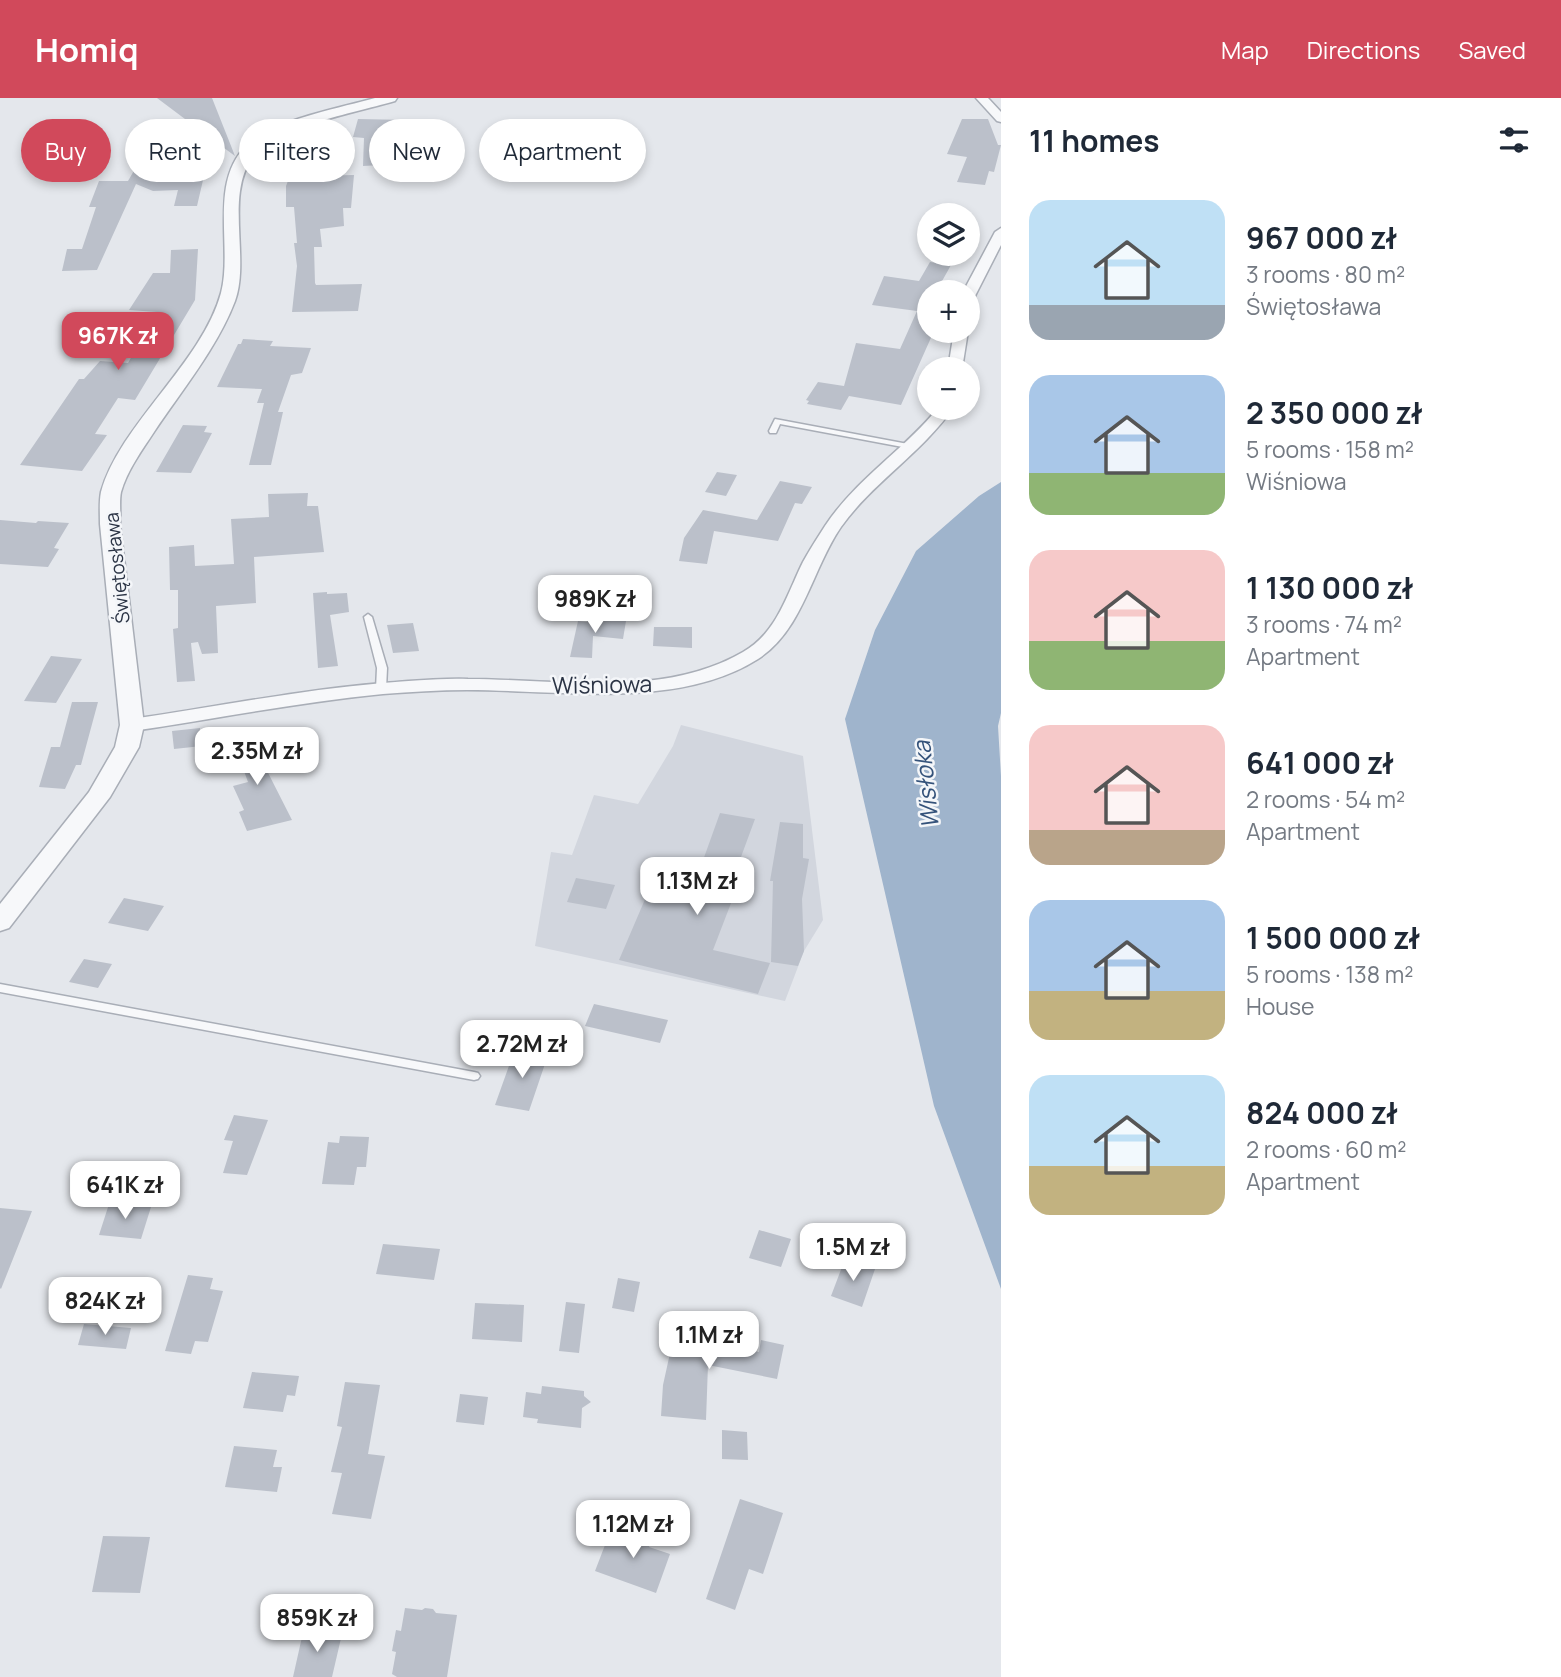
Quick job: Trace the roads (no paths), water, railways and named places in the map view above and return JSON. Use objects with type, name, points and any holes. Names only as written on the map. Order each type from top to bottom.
[{"type":"street","name":"Świętosława","points":[[0,922],[74,828],[115,771],[127,747],[132,725],[110,524],[111,493],[129,454],[205,343],[224,307],[230,291],[232,194],[240,167],[251,149],[272,133],[390,98]]},
{"type":"street","points":[[982,98],[1001,119]]},
{"type":"street","points":[[976,280],[1001,232]]},
{"type":"street","name":"Wiśniowa","points":[[132,725],[381,689],[465,684],[607,687],[654,685],[695,679],[726,667],[770,641],[783,623],[813,559],[834,525],[862,490],[936,420]]},
{"type":"lane","points":[[774,431],[778,421],[908,446]]},
{"type":"lane","points":[[368,617],[382,668],[381,689]]},
{"type":"lane","points":[[0,988],[474,1076]]},
{"type":"water","name":"Wisłoka","points":[[1001,482],[1001,713],[998,726],[1001,776],[1001,1289],[934,1106],[845,719],[875,630],[916,551],[979,496]]}]
